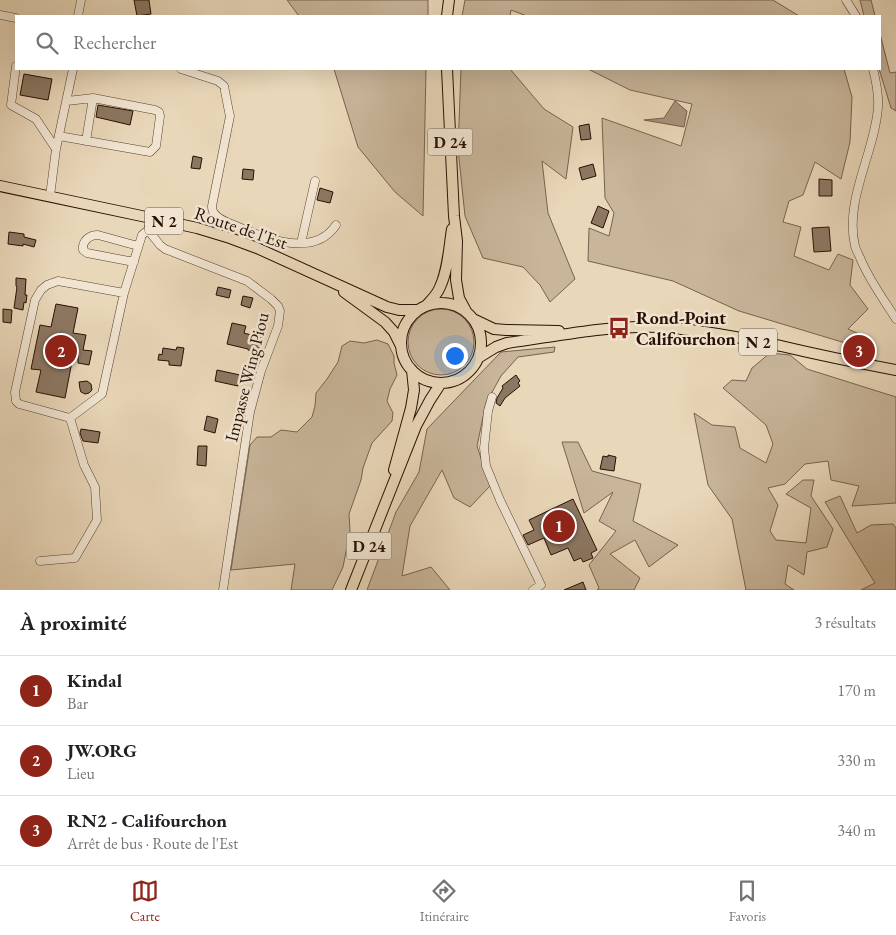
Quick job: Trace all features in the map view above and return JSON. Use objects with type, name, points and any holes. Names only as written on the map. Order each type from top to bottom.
[{"type":"main road","points":[[447,15],[449,0]]},
{"type":"main road","name":"D 24","points":[[446,70],[454,216],[458,241],[456,280],[459,298],[470,316]]},
{"type":"main road","name":"Route de l'Est","points":[[0,186],[197,228],[257,248],[387,307],[399,310],[422,308]]},
{"type":"main road","name":"D 24","points":[[422,308],[434,297],[442,284],[454,216]]},
{"type":"main road","name":"Route de l'Est","points":[[322,278],[385,322],[394,332],[402,349]]},
{"type":"main road","name":"N 2","points":[[422,308],[435,303],[457,306],[470,316],[494,329],[575,332]]},
{"type":"main road","points":[[402,349],[404,327],[410,318],[422,308]]},
{"type":"main road","points":[[470,316],[479,332],[481,345],[478,358]]},
{"type":"main road","name":"N 2","points":[[441,383],[453,381],[463,376],[472,368],[478,358],[496,347],[507,343],[575,332],[640,327],[689,330],[740,338],[896,370]]},
{"type":"main road","name":"N 2","points":[[402,349],[405,360],[412,370]]},
{"type":"main road","points":[[412,370],[425,380],[441,383]]},
{"type":"main road","name":"D 24","points":[[386,502],[411,408],[414,390],[412,370]]},
{"type":"main road","name":"D 24","points":[[351,590],[416,426],[441,383]]},
{"type":"street","points":[[78,15],[81,0]]},
{"type":"street","points":[[846,0],[855,15]]},
{"type":"street","points":[[0,15],[15,18]]},
{"type":"street","points":[[16,70],[11,106],[36,119],[56,149]]},
{"type":"street","points":[[50,196],[56,149],[73,70]]},
{"type":"street","points":[[183,70],[218,81],[224,86],[230,112],[212,206],[213,213],[218,218],[259,236],[291,244],[312,241],[326,236],[336,225]]},
{"type":"street","points":[[873,70],[879,105],[875,132],[861,176],[852,221],[855,246],[866,270],[896,319]]},
{"type":"street","points":[[59,136],[150,152],[156,146],[160,116],[156,110],[93,98],[67,101]]},
{"type":"street","points":[[86,141],[93,98]]},
{"type":"street","points":[[301,243],[315,181]]},
{"type":"street","points":[[70,418],[102,394],[124,293],[138,246],[142,235],[148,230],[151,218]]},
{"type":"street","name":"Impasse Wing Piou","points":[[148,230],[160,245],[166,249],[247,281],[271,299],[278,306],[280,312],[278,326],[261,371],[250,412],[223,590]]},
{"type":"street","points":[[134,262],[87,253],[83,250],[83,246],[85,241],[93,235],[98,235],[138,246]]},
{"type":"street","points":[[257,248],[259,236]]},
{"type":"street","points":[[70,418],[20,404],[16,401],[15,392],[35,300],[41,290],[47,285],[58,282],[124,293]]},
{"type":"street","points":[[492,398],[488,411],[484,448],[486,466],[500,500],[541,585],[533,590]]},
{"type":"street","points":[[40,561],[75,558],[97,520],[95,487],[84,465],[70,418]]},
{"type":"shaded area","points":[[287,0],[428,0],[428,15],[298,15]]},
{"type":"shaded area","points":[[465,0],[773,0],[797,15],[524,15],[511,10],[510,15],[462,15]]},
{"type":"shaded area","points":[[860,0],[871,0],[875,15],[864,15]]},
{"type":"shaded area","points":[[881,38],[890,73],[896,72],[896,111],[891,108],[879,70],[881,70]]},
{"type":"shaded area","points":[[334,70],[426,70],[423,216],[395,192],[358,147]]},
{"type":"shaded area","points":[[461,70],[511,70],[544,109],[573,127],[566,179],[542,161],[548,213],[575,279],[550,302],[540,285],[523,267],[483,258],[465,216],[458,149]]},
{"type":"shaded area","points":[[590,70],[844,70],[852,97],[850,142],[841,179],[815,162],[803,195],[789,201],[783,222],[801,227],[794,256],[829,270],[838,254],[853,260],[850,285],[868,309],[848,329],[866,337],[862,348],[739,311],[673,281],[588,261],[589,228],[609,236],[614,213],[605,198],[602,118],[681,146],[692,104],[630,90]]},
{"type":"shaded area","points":[[675,101],[687,111],[684,127],[644,120],[664,118]]},
{"type":"shaded area","points":[[441,309],[454,312],[464,319],[471,329],[474,342],[471,355],[464,365],[454,372],[441,375],[428,372],[418,365],[411,355],[408,342],[411,329],[418,319],[428,312]]},
{"type":"shaded area","points":[[377,340],[388,344],[394,356],[397,375],[390,389],[387,401],[393,413],[392,421],[372,443],[363,468],[361,480],[349,514],[350,531],[343,567],[332,590],[291,590],[295,564],[231,570],[250,445],[257,437],[271,437],[281,430],[297,432],[312,417],[316,393],[338,362],[342,346],[350,341],[364,343]]},
{"type":"shaded area","points":[[555,347],[554,352],[518,357],[501,376],[486,403],[477,446],[490,486],[470,507],[454,498],[442,470],[410,526],[402,576],[431,567],[450,590],[367,590],[396,512],[419,472],[427,429],[501,352]]},
{"type":"shaded area","points":[[770,353],[790,355],[807,369],[896,397],[896,503],[852,506],[859,486],[831,480],[828,461],[805,464],[785,484],[768,488],[778,505],[770,531],[776,540],[806,543],[811,508],[786,494],[803,480],[814,480],[811,496],[833,529],[827,547],[807,552],[804,575],[788,565],[785,584],[794,590],[746,590],[732,519],[708,485],[694,413],[712,425],[735,427],[740,448],[766,463],[773,444],[766,425],[723,388],[732,380],[746,381],[752,368]]},
{"type":"shaded area","points":[[562,442],[578,442],[592,471],[641,484],[633,521],[678,545],[649,567],[635,540],[610,554],[640,578],[634,590],[597,590],[599,588],[589,565],[616,531],[599,521],[613,492],[584,513]]},
{"type":"shaded area","points":[[840,496],[857,533],[871,525],[893,524],[896,528],[896,590],[861,590],[875,583],[825,502]]},
{"type":"building","points":[[134,0],[149,0],[151,14],[137,15]]},
{"type":"building","points":[[24,74],[52,79],[48,100],[20,95]]},
{"type":"building","points":[[98,105],[133,111],[130,125],[96,117]]},
{"type":"building","points":[[589,124],[591,139],[581,140],[579,126]]},
{"type":"building","points":[[193,156],[202,158],[200,169],[191,168]]},
{"type":"building","points":[[593,164],[596,176],[582,180],[579,168]]},
{"type":"building","points":[[243,169],[254,170],[253,180],[242,179]]},
{"type":"building","points":[[819,179],[832,180],[832,196],[819,196]]},
{"type":"building","points":[[320,188],[333,192],[330,203],[317,200]]},
{"type":"building","points":[[598,206],[609,211],[603,228],[591,223]]},
{"type":"building","points":[[829,227],[831,251],[814,252],[812,228]]},
{"type":"building","points":[[9,232],[24,234],[24,237],[36,240],[34,247],[23,244],[23,246],[8,244]]},
{"type":"building","points":[[16,278],[26,279],[25,295],[27,295],[23,310],[14,308],[17,287]]},
{"type":"building","points":[[218,287],[231,290],[229,298],[216,295]]},
{"type":"building","points":[[243,296],[253,298],[250,308],[241,305]]},
{"type":"building","points":[[56,304],[78,308],[73,333],[86,335],[83,350],[92,351],[89,365],[78,363],[78,346],[75,346],[65,398],[36,392],[41,370],[31,369],[40,325],[51,327]]},
{"type":"building","points":[[3,309],[12,310],[11,323],[3,322]]},
{"type":"building","points":[[232,323],[246,326],[244,333],[262,338],[258,352],[227,344]]},
{"type":"building","points":[[177,347],[184,348],[181,366],[169,365],[169,361],[158,360],[159,354],[162,355],[163,348],[176,350]]},
{"type":"building","points":[[217,370],[240,375],[238,386],[215,381]]},
{"type":"building","points":[[516,375],[520,381],[518,383],[520,386],[505,398],[500,406],[496,403],[503,388],[502,386]]},
{"type":"building","points":[[87,381],[91,384],[92,390],[85,394],[81,392],[79,382]]},
{"type":"building","points":[[207,416],[218,419],[215,433],[204,430]]},
{"type":"building","points":[[81,429],[100,432],[98,443],[83,441],[80,433]]},
{"type":"building","points":[[198,446],[207,446],[206,466],[197,465]]},
{"type":"building","points":[[608,455],[616,457],[614,471],[600,469],[603,456],[608,457]]},
{"type":"building","points":[[573,499],[597,550],[591,553],[593,558],[583,562],[581,558],[574,561],[568,548],[551,555],[544,538],[528,545],[523,535],[534,530],[529,520]]},
{"type":"building","points":[[583,582],[586,590],[564,590]]},
{"type":"place","name":"Rond-Point Califourchon","points":[[619,328]]},
{"type":"place","name":"JW.ORG","points":[[61,351]]},
{"type":"place","name":"RN2 - Califourchon","points":[[859,351]]},
{"type":"place","name":"Kindal","points":[[559,526]]}]
